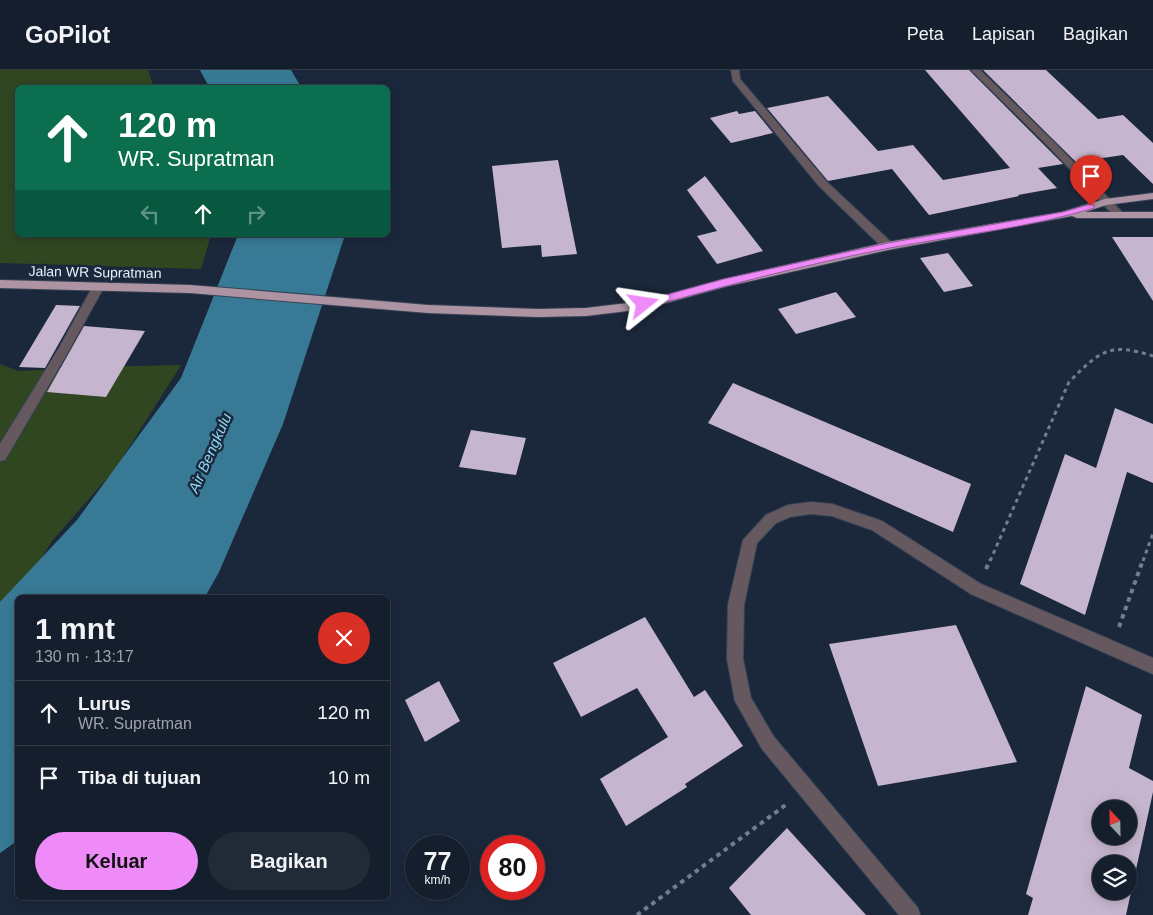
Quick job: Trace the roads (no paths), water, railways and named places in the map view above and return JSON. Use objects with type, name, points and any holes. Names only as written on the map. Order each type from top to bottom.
[{"type":"highway","points":[[1063,214],[1105,202],[1153,196]]},
{"type":"highway","name":"Jalan WR Supratman","points":[[0,284],[190,289],[428,308],[538,313],[586,312],[644,304],[724,283],[888,246],[1063,214]]},
{"type":"highway","points":[[1063,214],[1153,215]]},
{"type":"street","points":[[735,70],[736,79],[823,184],[888,246]]},
{"type":"street","points":[[976,70],[1120,216]]},
{"type":"street","points":[[0,456],[63,351],[98,287]]},
{"type":"street","points":[[911,915],[807,788],[768,744],[743,701],[735,659],[736,606],[743,582],[750,540],[771,519],[788,511],[811,508],[832,510],[877,525],[976,589],[1153,666]]},
{"type":"water","points":[[200,70],[291,70],[300,85],[208,85]]},
{"type":"water","name":"Air Bengkulu","points":[[237,237],[344,237],[283,424],[219,572],[206,595],[15,595],[15,842],[0,853],[0,602],[77,520],[181,378]]}]
